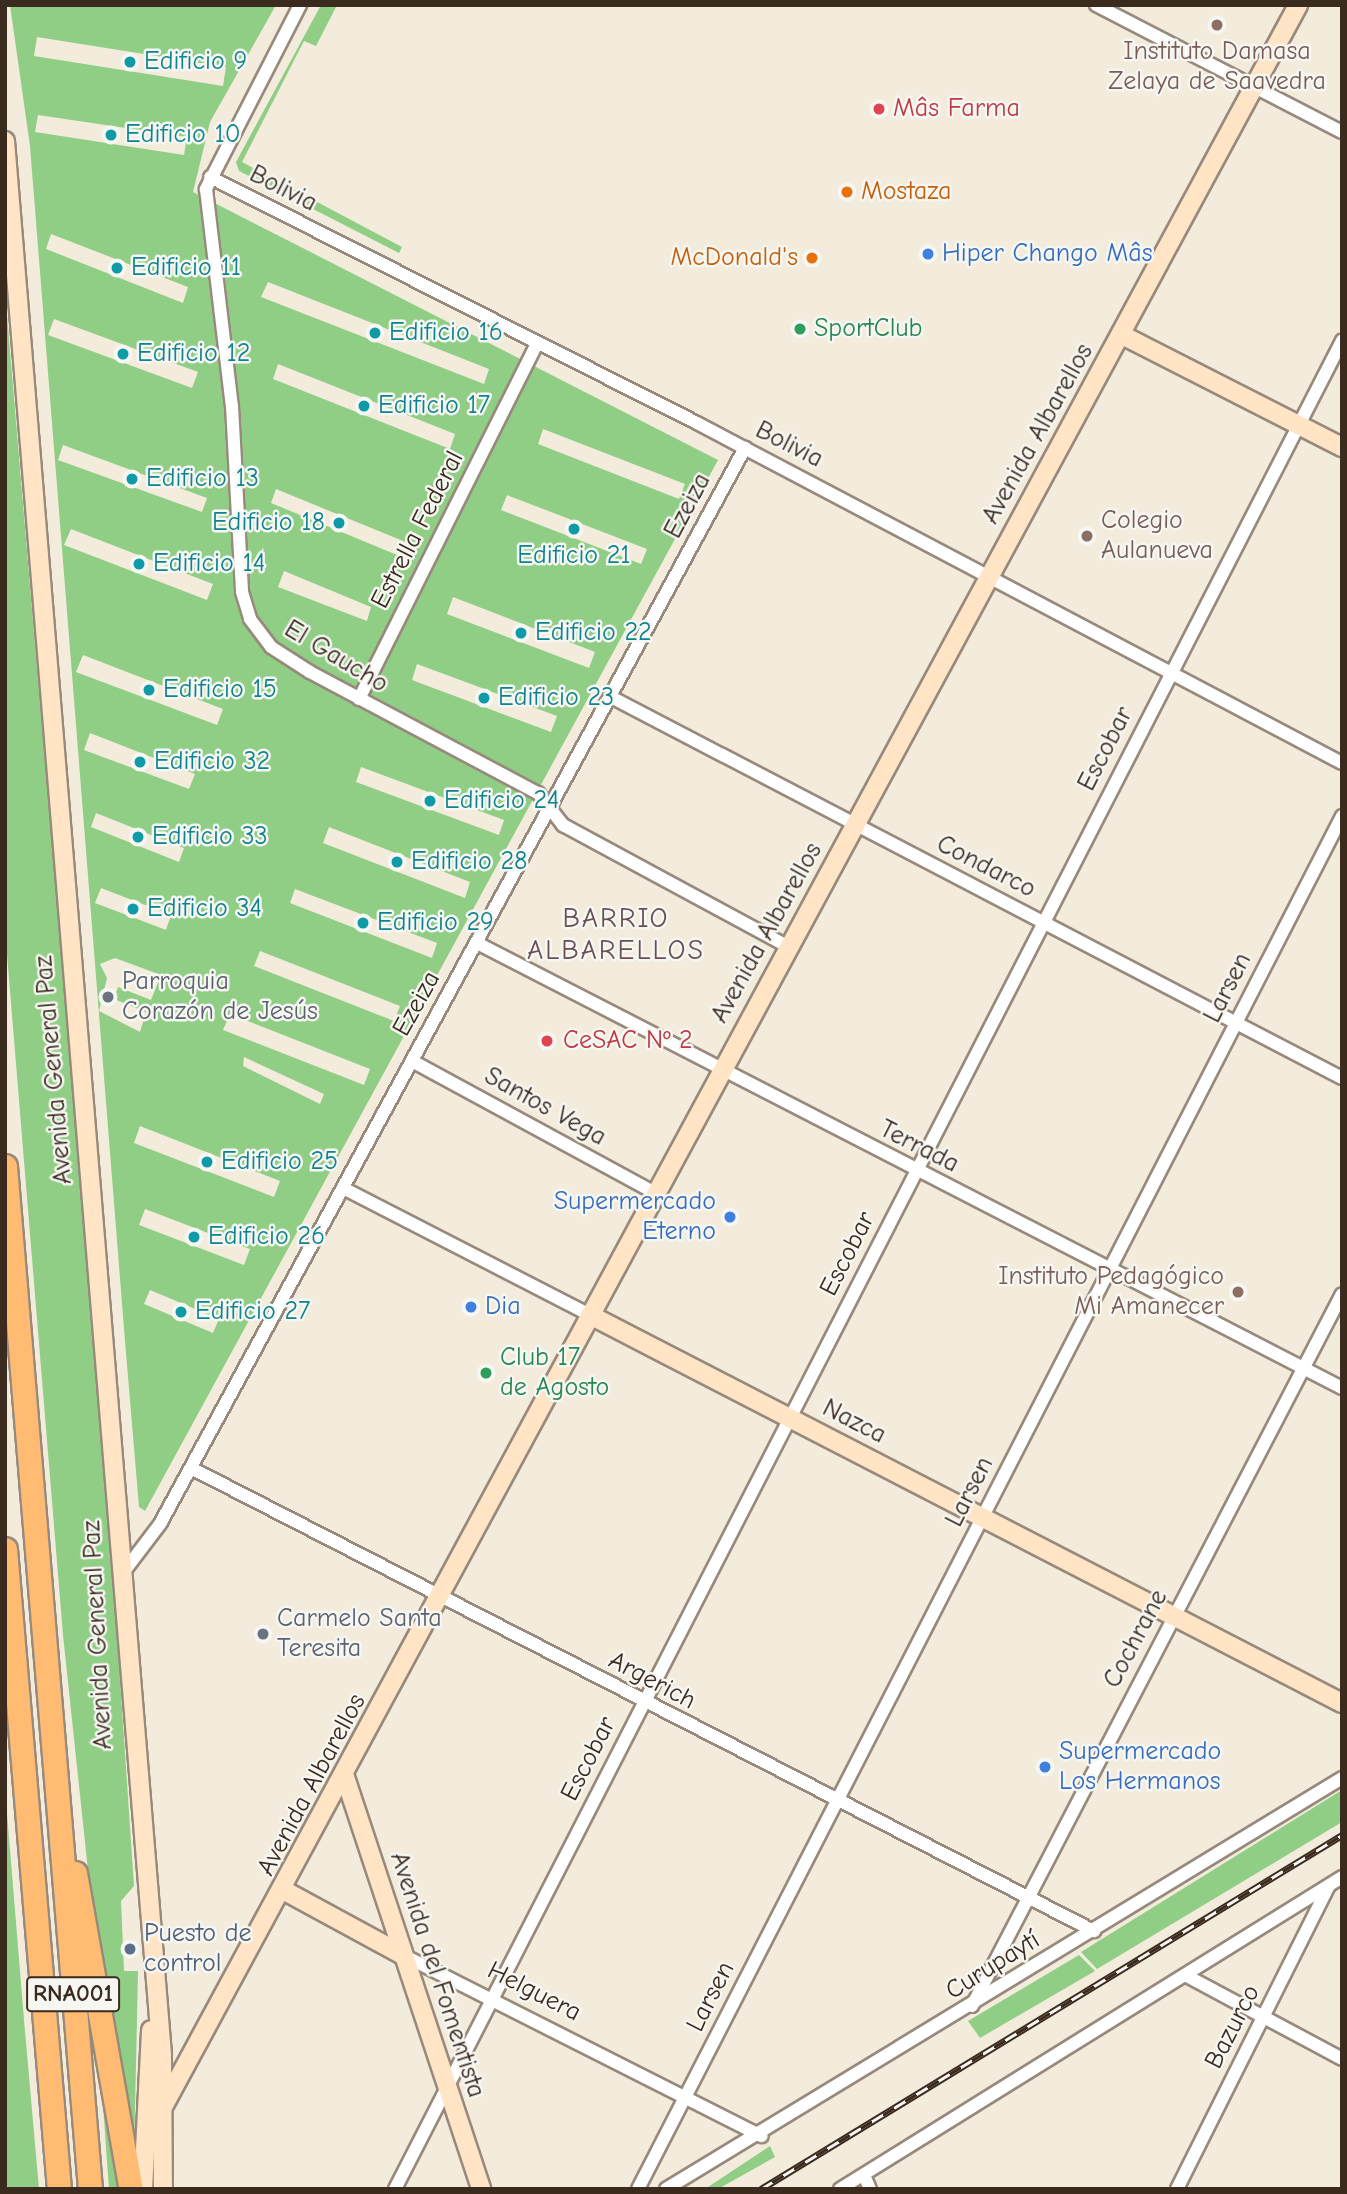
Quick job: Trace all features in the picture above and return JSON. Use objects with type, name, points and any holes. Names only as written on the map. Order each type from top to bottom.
[{"type":"highway","name":"Avenida General Paz","points":[[5,1166],[90,2189]]},
{"type":"highway","name":"RNA001","points":[[5,1549],[59,2189]]},
{"type":"highway","points":[[57,1798],[86,1918],[131,2189]]},
{"type":"street","points":[[210,177],[300,5]]},
{"type":"street","points":[[1096,5],[1342,132]]},
{"type":"street","name":"Avenida Albarellos","points":[[163,2107],[285,1891],[655,1193],[989,575],[1124,336],[1298,5]]},
{"type":"street","name":"Avenida General Paz","points":[[5,141],[153,1995],[173,2189]]},
{"type":"street","name":"Bolivia","points":[[210,177],[989,575],[1170,674],[1342,762]]},
{"type":"street","name":"El Gaucho","points":[[210,177],[207,209],[232,406],[244,603],[271,647],[359,699],[538,793],[563,825],[789,947]]},
{"type":"street","points":[[1124,336],[1342,447]]},
{"type":"street","name":"Escobar","points":[[395,2189],[1342,341]]},
{"type":"street","name":"Estrella Federal","points":[[359,699],[537,344]]},
{"type":"street","name":"Ezeiza","points":[[120,1576],[157,1530],[745,449]]},
{"type":"street","name":"Condarco","points":[[611,697],[855,827],[1044,921],[1342,1078]]},
{"type":"street","name":"Larsen","points":[[638,2189],[1342,816]]},
{"type":"street","name":"Terrada","points":[[477,943],[915,1171],[1342,1388]]},
{"type":"street","name":"Santos Vega","points":[[412,1061],[655,1193]]},
{"type":"street","name":"Nazca","points":[[343,1188],[1342,1703]]},
{"type":"street","name":"Cochrane","points":[[972,2006],[1342,1294]]},
{"type":"street","name":"Argerich","points":[[191,1468],[836,1803],[1094,1931]]},
{"type":"street","name":"Avenida del Fomentista","points":[[345,1777],[401,1954],[481,2189]]},
{"type":"street","name":"Curupaytí","points":[[666,2189],[762,2136],[1342,1778]]},
{"type":"street","points":[[840,2189],[1342,1877]]},
{"type":"street","name":"Bazurco","points":[[1177,2189],[1330,1885]]},
{"type":"street","name":"Helguera","points":[[285,1891],[401,1954],[762,2136]]},
{"type":"street","points":[[1185,1975],[1342,2059]]},
{"type":"street","name":"Avenida General Paz","points":[[143,2189],[153,1995]]},
{"type":"street","name":"Avenida General Paz","points":[[163,2107],[163,2189]]},
{"type":"street","points":[[864,2175],[870,2189]]},
{"type":"green space","points":[[10,5],[276,5],[210,122],[193,192],[718,460],[145,1511],[139,1507],[125,1341],[30,146]],"holes":[[[37,37],[226,67],[223,86],[34,56]],[[38,115],[187,137],[184,155],[35,132]],[[51,234],[188,287],[183,303],[46,249]],[[268,282],[489,369],[484,384],[261,297]],[[54,319],[198,372],[192,388],[48,335]],[[278,364],[455,434],[450,449],[273,379]],[[543,429],[685,484],[679,499],[538,444]],[[63,445],[207,498],[202,512],[58,460]],[[276,489],[408,543],[402,557],[271,503]],[[507,495],[647,549],[641,564],[501,510]],[[71,529],[213,584],[207,600],[64,545]],[[284,571],[371,607],[367,621],[278,587]],[[453,597],[595,652],[589,668],[447,614]],[[83,655],[223,709],[217,725],[76,672]],[[417,664],[557,716],[551,732],[412,680]],[[90,733],[195,774],[189,789],[84,750]],[[361,767],[504,820],[499,835],[356,782]],[[96,813],[184,848],[179,862],[91,827]],[[329,827],[470,882],[465,898],[323,843]],[[101,888],[171,915],[166,930],[95,903]],[[295,889],[437,943],[432,958],[290,903]],[[260,951],[400,1006],[394,1021],[254,966]],[[115,958],[161,975],[151,1000],[118,987],[114,999],[146,1012],[140,1032],[99,1011],[107,978],[100,964]],[[230,1014],[370,1069],[364,1085],[223,1030]],[[244,1057],[324,1094],[320,1104],[243,1066]],[[140,1126],[280,1181],[274,1197],[134,1143]],[[145,1209],[250,1249],[244,1265],[139,1225]],[[150,1290],[219,1319],[213,1333],[144,1304]]]},
{"type":"green space","points":[[321,5],[337,5],[316,46],[304,41],[242,162],[402,247],[399,253],[239,171],[236,162]]},
{"type":"green space","points":[[5,292],[108,1502],[134,1886],[121,1901],[124,1971],[138,1971],[134,2157],[92,1908],[63,1635],[5,930]]},
{"type":"green space","points":[[5,1789],[39,2189],[8,2189],[5,2177]]},
{"type":"green space","points":[[1342,1790],[1342,1822],[1097,1969],[1081,1952]]},
{"type":"green space","points":[[1079,1955],[1095,1971],[980,2038],[968,2021]]},
{"type":"green space","points":[[98,2034],[123,2189],[109,2189]]},
{"type":"green space","points":[[770,2146],[775,2157],[718,2189],[705,2189]]},
{"type":"railway","points":[[761,2189],[1342,1835]]},
{"type":"place","name":"Instituto Damasa Zelaya de Saavedra","points":[[1217,25]]},
{"type":"place","name":"Edificio 9","points":[[130,62]]},
{"type":"place","name":"Mâs Farma","points":[[879,109]]},
{"type":"place","name":"Edificio 10","points":[[111,135]]},
{"type":"place","name":"Mostaza","points":[[847,192]]},
{"type":"place","name":"Hiper Chango Mâs","points":[[928,254]]},
{"type":"place","name":"McDonald's","points":[[812,258]]},
{"type":"place","name":"Edificio 11","points":[[117,268]]},
{"type":"place","name":"SportClub","points":[[800,329]]},
{"type":"place","name":"Edificio 16","points":[[375,333]]},
{"type":"place","name":"Edificio 12","points":[[123,354]]},
{"type":"place","name":"Edificio 17","points":[[364,406]]},
{"type":"place","name":"Edificio 13","points":[[132,479]]},
{"type":"place","name":"Edificio 18","points":[[339,523]]},
{"type":"place","name":"Edificio 21","points":[[574,529]]},
{"type":"place","name":"Colegio Aulanueva","points":[[1087,536]]},
{"type":"place","name":"Edificio 14","points":[[139,564]]},
{"type":"place","name":"Edificio 22","points":[[521,633]]},
{"type":"place","name":"Edificio 15","points":[[149,690]]},
{"type":"place","name":"Edificio 23","points":[[484,698]]},
{"type":"place","name":"Edificio 32","points":[[140,762]]},
{"type":"place","name":"Edificio 24","points":[[430,801]]},
{"type":"place","name":"Edificio 33","points":[[138,837]]},
{"type":"place","name":"Edificio 28","points":[[397,862]]},
{"type":"place","name":"Edificio 34","points":[[133,909]]},
{"type":"place","name":"Edificio 29","points":[[363,923]]},
{"type":"place","name":"Parroquia Corazón de Jesús","points":[[108,997]]},
{"type":"place","name":"CeSAC Nº 2","points":[[547,1041]]},
{"type":"place","name":"Edificio 25","points":[[207,1162]]},
{"type":"place","name":"Supermercado Eterno","points":[[730,1217]]},
{"type":"place","name":"Edificio 26","points":[[194,1237]]},
{"type":"place","name":"Instituto Pedagógico Mi Amanecer","points":[[1238,1292]]},
{"type":"place","name":"Dia","points":[[471,1307]]},
{"type":"place","name":"Edificio 27","points":[[181,1312]]},
{"type":"place","name":"Club 17 de Agosto","points":[[486,1373]]},
{"type":"place","name":"Carmelo Santa Teresita","points":[[263,1634]]},
{"type":"place","name":"Supermercado Los Hermanos","points":[[1045,1767]]},
{"type":"place","name":"Puesto de control","points":[[130,1949]]},
{"type":"district","name":"BARRIO ALBARELLOS","points":[[616,934]]}]
